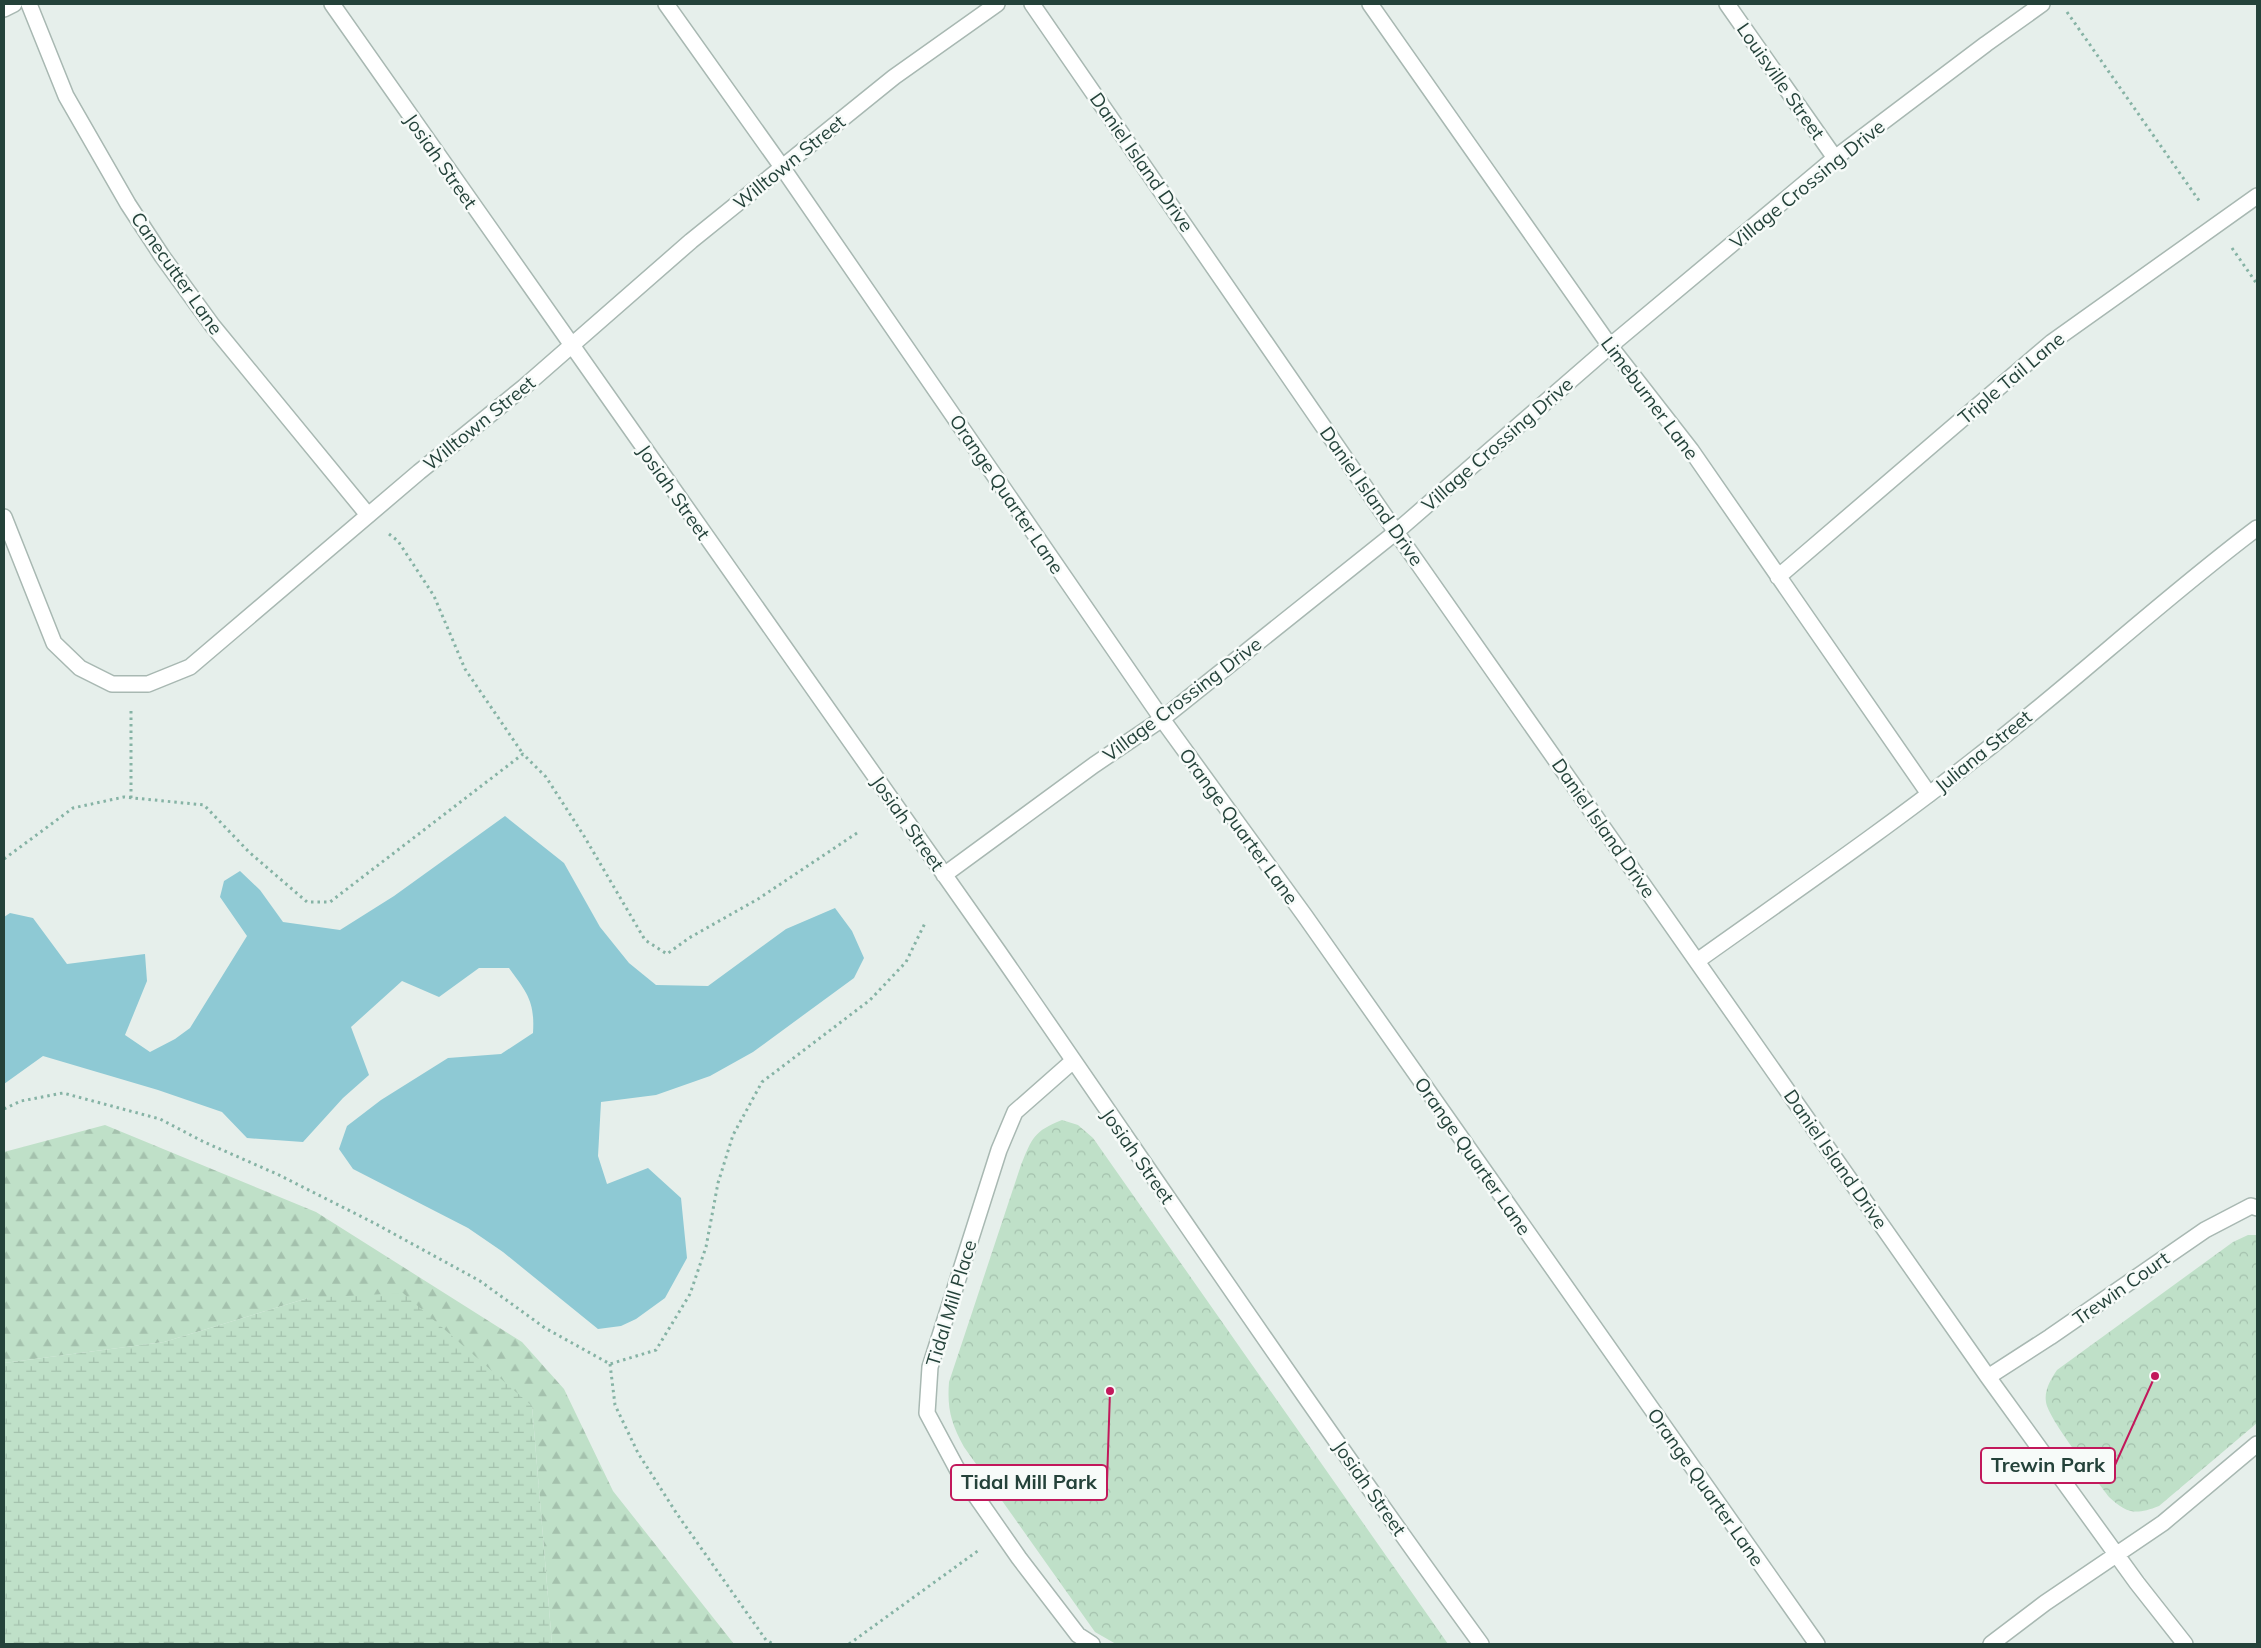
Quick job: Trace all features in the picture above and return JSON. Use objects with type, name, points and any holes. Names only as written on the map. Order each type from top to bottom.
[{"type":"street","points":[[4,9],[14,4]]},
{"type":"street","name":"Canecutter Lane","points":[[29,4],[66,96],[128,204],[162,256],[212,325],[368,515]]},
{"type":"street","name":"Josiah Street","points":[[332,4],[1481,1644]]},
{"type":"street","name":"Orange Quarter Lane","points":[[666,4],[782,167],[1162,719],[1304,916],[1816,1644]]},
{"type":"street","name":"Willtown Street","points":[[4,517],[54,643],[80,668],[112,684],[148,684],[190,667],[368,515],[524,387],[692,241],[782,167],[894,77],[997,4]]},
{"type":"street","name":"Daniel Island Drive","points":[[1032,4],[1396,532],[1988,1377],[2116,1554],[2185,1644]]},
{"type":"street","name":"Limeburner Lane","points":[[1370,4],[1610,346],[1691,450],[1929,794]]},
{"type":"street","name":"Louisville Street","points":[[1727,4],[1835,158]]},
{"type":"street","name":"Village Crossing Drive","points":[[944,875],[1094,765],[1162,719],[1396,532],[1610,346],[1835,158],[2042,4]]},
{"type":"street","name":"Triple Tail Lane","points":[[1778,577],[2052,342],[2257,196]]},
{"type":"street","name":"Juliana Street","points":[[1697,961],[1978,757],[2211,562],[2257,528]]},
{"type":"street","name":"Tidal Mill Place","points":[[1073,1061],[1016,1112],[999,1150],[930,1367],[927,1412],[957,1469],[1002,1533],[1078,1635],[1092,1644]]},
{"type":"street","name":"Trewin Court","points":[[1988,1377],[2050,1338],[2205,1230],[2251,1206],[2257,1208]]},
{"type":"street","points":[[1991,1644],[2162,1523],[2257,1444]]},
{"type":"path","points":[[2061,4],[2257,284]]},
{"type":"path","points":[[368,515],[398,541],[434,596],[465,669],[524,754],[546,777],[556,792],[645,940],[666,954],[689,938],[758,899],[860,831]]},
{"type":"path","points":[[130,684],[131,798]]},
{"type":"path","points":[[4,859],[73,808],[124,797],[204,805],[249,852],[308,902],[330,902],[524,754]]},
{"type":"path","points":[[4,1108],[21,1101],[63,1093],[160,1120],[204,1142],[277,1174],[394,1233],[480,1281],[545,1328],[610,1364],[656,1350],[690,1294],[706,1247],[718,1183],[733,1135],[762,1082],[870,1000],[906,962],[925,923]]},
{"type":"path","points":[[610,1364],[615,1405],[638,1453],[677,1514],[766,1640],[773,1644]]},
{"type":"path","points":[[849,1644],[1002,1533]]},
{"type":"green space","points":[[1062,1120],[1078,1125],[1093,1138],[1448,1644],[1116,1644],[1095,1632],[964,1447],[956,1431],[949,1408],[949,1382],[1021,1165],[1035,1136],[1045,1128]]},
{"type":"green space","points":[[105,1125],[316,1212],[522,1342],[564,1389],[613,1491],[734,1644],[552,1644],[532,1406],[308,1298],[164,1342],[4,1363],[4,1152]]},
{"type":"green space","points":[[2248,1235],[2257,1235],[2257,1423],[2159,1506],[2138,1512],[2127,1510],[2109,1497],[2055,1422],[2046,1402],[2048,1385],[2057,1370],[2233,1242]]},
{"type":"green space","points":[[403,1293],[532,1406],[552,1644],[4,1644],[4,1363],[164,1342],[308,1298]]},
{"type":"water","points":[[505,816],[564,863],[600,927],[629,963],[656,985],[708,986],[786,929],[835,908],[852,931],[864,958],[854,978],[753,1052],[710,1076],[656,1095],[601,1102],[598,1156],[607,1184],[648,1168],[681,1198],[687,1258],[665,1298],[636,1319],[621,1326],[598,1329],[503,1252],[468,1228],[353,1169],[339,1149],[347,1126],[381,1100],[448,1058],[501,1054],[533,1033],[531,1005],[521,984],[509,968],[479,968],[439,997],[402,981],[351,1027],[369,1075],[343,1098],[303,1142],[247,1138],[222,1112],[158,1090],[43,1056],[4,1084],[4,917],[10,913],[33,918],[67,964],[145,954],[147,981],[125,1035],[150,1052],[175,1039],[190,1028],[247,936],[220,897],[224,881],[240,871],[260,890],[283,922],[340,930],[394,896]]},
{"type":"place","name":"Trewin Park","points":[[2155,1376]]},
{"type":"place","name":"Tidal Mill Park","points":[[1110,1391]]}]
